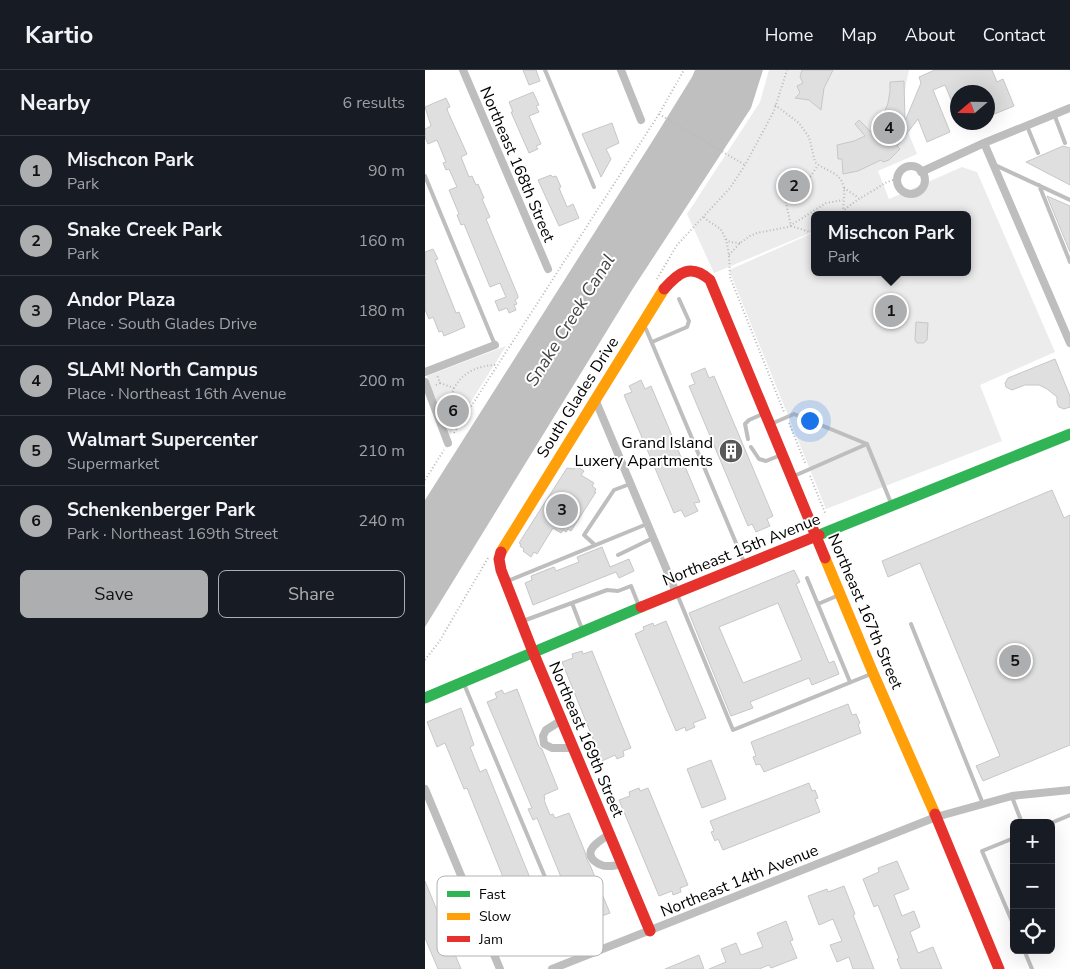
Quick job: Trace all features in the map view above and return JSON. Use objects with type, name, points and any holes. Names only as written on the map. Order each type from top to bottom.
[{"type":"street","name":"Northeast 168th Street","points":[[463,70],[548,269]]},
{"type":"street","points":[[621,70],[641,120]]},
{"type":"street","points":[[921,172],[984,143],[1070,108]]},
{"type":"street","points":[[984,143],[1070,343]]},
{"type":"street","points":[[907,167],[912,167],[921,172],[924,176],[923,187],[915,194],[904,192],[900,189],[897,179],[899,174],[907,167]]},
{"type":"street","name":"South Glades Drive","points":[[499,558],[501,550],[659,294],[678,275],[690,270],[697,270]]},
{"type":"street","name":"Northeast 167th Street","points":[[697,270],[705,274],[710,280],[873,673],[936,816],[999,969]]},
{"type":"street","points":[[425,372],[495,345]]},
{"type":"street","points":[[428,384],[448,443]]},
{"type":"street","points":[[595,399],[676,592]]},
{"type":"street","name":"Northeast 15th Avenue","points":[[425,698],[639,607],[1070,434]]},
{"type":"street","name":"Northeast 169th Street","points":[[499,558],[501,570],[533,652],[650,931]]},
{"type":"street","points":[[562,720],[547,730],[543,736],[544,744],[553,748],[573,748]]},
{"type":"street","points":[[425,789],[461,876]]},
{"type":"street","name":"Northeast 14th Avenue","points":[[603,949],[936,816],[1012,796],[1070,790]]},
{"type":"street","points":[[610,834],[593,847],[590,853],[591,858],[601,865],[622,864]]},
{"type":"street","points":[[495,956],[500,969]]},
{"type":"street","name":"Northeast 14th Avenue","points":[[552,969],[569,966],[584,956]]},
{"type":"lane","points":[[545,70],[594,187]]},
{"type":"lane","points":[[1055,114],[1065,143]]},
{"type":"lane","points":[[1027,126],[1038,153]]},
{"type":"lane","points":[[993,164],[1070,200]]},
{"type":"lane","points":[[425,176],[495,345]]},
{"type":"lane","points":[[1039,185],[1070,262]]},
{"type":"lane","points":[[652,342],[687,327],[689,322],[679,299]]},
{"type":"lane","points":[[640,325],[646,329],[652,342],[745,564]]},
{"type":"lane","points":[[748,439],[745,424],[749,420],[765,413]]},
{"type":"lane","points":[[770,424],[794,414],[867,444],[892,505]]},
{"type":"lane","points":[[792,477],[867,444]]},
{"type":"lane","points":[[751,447],[759,460],[766,461],[783,454]]},
{"type":"lane","points":[[595,546],[584,535],[614,490],[630,484]]},
{"type":"lane","points":[[506,582],[647,524]]},
{"type":"lane","points":[[618,555],[653,538]]},
{"type":"lane","points":[[807,578],[850,682]]},
{"type":"lane","points":[[521,621],[607,590],[619,590],[631,586],[639,607]]},
{"type":"lane","points":[[676,592],[733,730],[873,673]]},
{"type":"lane","points":[[818,604],[841,594]]},
{"type":"lane","points":[[572,603],[583,631]]},
{"type":"lane","points":[[911,624],[983,804]]},
{"type":"lane","points":[[463,682],[545,876]]},
{"type":"lane","points":[[1012,796],[1021,819]]},
{"type":"lane","points":[[1055,821],[1070,815]]},
{"type":"lane","points":[[1010,840],[982,851],[1010,917]]},
{"type":"lane","points":[[1026,954],[1032,969]]},
{"type":"path","points":[[425,480],[659,114],[684,70]]},
{"type":"path","points":[[775,105],[799,123],[812,142],[813,156],[818,165],[838,176],[842,181],[844,188],[843,211]]},
{"type":"path","points":[[659,114],[745,165]]},
{"type":"path","points":[[791,226],[786,211],[787,194],[794,185],[801,183],[811,176],[818,165]]},
{"type":"path","points":[[843,211],[885,181],[897,179]]},
{"type":"path","points":[[844,188],[859,198]]},
{"type":"path","points":[[814,211],[826,203],[844,200]]},
{"type":"path","points":[[729,256],[740,242],[757,233],[791,226],[811,213]]},
{"type":"path","points":[[703,217],[710,224],[719,228],[725,238],[729,256],[730,277],[825,515]]},
{"type":"path","points":[[791,226],[811,232]]},
{"type":"path","points":[[725,238],[730,242],[740,242]]},
{"type":"path","points":[[457,429],[453,421],[450,405],[454,388],[470,370],[484,365],[498,365]]},
{"type":"path","points":[[436,373],[440,383]]},
{"type":"path","points":[[428,384],[440,383],[454,388]]},
{"type":"shaded area","points":[[769,70],[909,70],[900,112],[917,154],[878,171],[889,199],[962,167],[977,172],[1055,352],[980,385],[1002,441],[826,509],[729,270],[811,234],[811,276],[971,276],[971,211],[811,211],[811,233],[714,273],[687,214],[760,102]]},
{"type":"shaded area","points":[[506,346],[450,435],[427,376]]},
{"type":"water","name":"Snake Creek Canal","points":[[695,70],[763,70],[751,108],[632,290],[425,627],[425,500],[655,137]]},
{"type":"building","points":[[523,70],[536,70],[540,81],[529,85]]},
{"type":"building","points":[[802,70],[833,70],[824,88],[821,110],[809,100],[795,98],[800,93],[797,86],[803,83],[800,77]]},
{"type":"building","points":[[935,70],[992,70],[997,82],[1003,79],[1014,106],[995,114],[995,85],[950,85],[950,97],[945,85],[933,90],[950,132],[927,142],[918,119],[897,146],[900,149],[889,160],[883,162],[881,160],[858,171],[843,174],[842,159],[838,159],[837,145],[865,136],[855,124],[859,120],[871,132],[882,119],[888,103],[890,82],[904,81],[905,121],[921,83],[919,77]]},
{"type":"building","points":[[533,92],[539,105],[536,106],[539,112],[529,116],[541,144],[536,146],[538,149],[529,153],[511,112],[513,112],[509,102]]},
{"type":"building","points":[[446,98],[450,107],[447,108],[448,112],[467,154],[461,157],[469,177],[472,176],[476,185],[478,184],[484,198],[482,199],[490,217],[486,219],[518,296],[515,300],[517,304],[514,305],[516,310],[509,313],[507,308],[499,311],[495,301],[506,297],[500,283],[490,287],[464,224],[461,225],[457,215],[459,214],[449,190],[457,187],[449,169],[446,170],[443,163],[446,162],[437,140],[428,144],[425,137],[425,129],[431,126],[425,107]]},
{"type":"building","points":[[612,123],[619,143],[606,149],[611,159],[601,177],[582,134]]},
{"type":"building","points":[[1063,146],[1070,148],[1070,185],[1026,162]]},
{"type":"building","points":[[551,175],[552,177],[556,176],[567,207],[573,204],[579,218],[559,226],[538,180]]},
{"type":"building","points":[[1047,196],[1070,206],[1070,252]]},
{"type":"building","points":[[433,249],[438,259],[435,260],[456,313],[459,312],[465,327],[444,336],[442,331],[439,332],[433,317],[429,319],[425,310],[425,252]]},
{"type":"building","points":[[916,322],[928,323],[927,340],[924,343],[917,343],[915,340]]},
{"type":"building","points":[[1055,359],[1070,396],[1070,407],[1064,409],[1059,407],[1057,397],[1039,385],[1025,385],[1012,390],[1006,387],[1005,383],[1008,378]]},
{"type":"building","name":"Grand Island Luxery Apartments","points":[[705,368],[709,378],[714,376],[773,516],[767,519],[770,526],[756,532],[752,524],[748,526],[689,386],[695,384],[691,374]]},
{"type":"building","points":[[641,380],[645,389],[651,386],[700,502],[694,503],[698,511],[685,517],[681,510],[674,513],[624,395],[632,392],[629,386]]},
{"type":"building","points":[[576,466],[584,471],[581,475],[594,483],[592,486],[596,489],[594,492],[596,492],[571,531],[568,529],[566,532],[563,530],[561,533],[553,528],[537,554],[534,552],[531,557],[523,551],[524,549],[519,543],[567,468],[574,469]]},
{"type":"building","points":[[1052,490],[1064,518],[1070,515],[1070,745],[983,781],[976,766],[1000,756],[920,563],[888,577],[882,561]]},
{"type":"building","points":[[602,547],[610,567],[629,559],[634,571],[619,578],[616,572],[533,605],[525,583],[532,580],[531,576],[554,567],[556,571],[579,562],[577,557]]},
{"type":"building","points":[[794,570],[800,582],[796,584],[829,663],[834,661],[839,674],[812,685],[809,678],[750,702],[753,708],[731,716],[689,613]],"holes":[[[778,603],[802,660],[743,683],[719,627]]]},
{"type":"building","points":[[666,621],[706,718],[693,723],[695,727],[686,731],[685,727],[676,731],[635,634],[644,630],[643,627],[653,623],[654,626]]},
{"type":"building","points":[[582,651],[583,654],[592,651],[631,748],[623,751],[624,756],[617,759],[615,755],[602,761],[562,662],[573,658],[572,654]]},
{"type":"building","points":[[517,689],[539,747],[542,749],[558,789],[544,795],[550,815],[553,814],[555,818],[569,813],[595,876],[561,876],[537,818],[533,820],[528,809],[532,808],[487,702],[497,698],[495,693],[502,690],[504,694]]},
{"type":"building","points":[[848,704],[852,715],[856,714],[860,723],[858,724],[861,733],[764,772],[760,764],[756,765],[753,757],[756,756],[751,742]]},
{"type":"building","points":[[461,708],[474,745],[470,747],[480,772],[486,769],[529,876],[503,876],[467,788],[464,789],[445,743],[437,747],[427,722]]},
{"type":"building","points":[[711,760],[726,799],[702,808],[687,769]]},
{"type":"building","points":[[809,783],[812,791],[815,790],[818,798],[815,799],[820,812],[723,850],[718,839],[715,841],[711,832],[714,831],[710,821]]},
{"type":"building","points":[[639,788],[640,791],[648,788],[688,885],[680,888],[681,892],[673,895],[672,891],[659,896],[619,800],[630,796],[629,792]]},
{"type":"building","points":[[897,861],[909,889],[894,895],[902,916],[914,911],[920,927],[910,932],[918,953],[933,947],[942,969],[901,969],[897,959],[899,958],[878,905],[874,907],[863,879],[879,872],[878,868]]},
{"type":"building","points":[[425,881],[437,910],[437,956],[456,956],[461,969],[438,969],[425,938]]},
{"type":"building","points":[[844,886],[874,969],[853,969],[849,957],[837,962],[830,945],[842,941],[833,919],[819,925],[808,896],[827,889],[828,892]]},
{"type":"building","points":[[603,896],[610,913],[603,916]]},
{"type":"building","points":[[786,921],[793,940],[790,941],[797,958],[771,968],[769,965],[759,969],[709,969],[726,962],[721,949],[736,943],[741,955],[763,947],[757,933]]},
{"type":"building","points":[[699,955],[704,969],[665,969]]},
{"type":"traffic: fast","points":[[819,535],[1070,434]]},
{"type":"traffic: fast","points":[[425,698],[641,607]]},
{"type":"traffic: slow","points":[[501,552],[664,289]]},
{"type":"traffic: slow","points":[[825,558],[935,814]]},
{"type":"traffic: jam","points":[[664,289],[675,278],[685,272],[697,272],[710,280],[825,558]]},
{"type":"traffic: jam","points":[[641,607],[819,535]]},
{"type":"traffic: jam","points":[[501,552],[499,559],[501,570],[533,652],[650,931]]},
{"type":"traffic: jam","points":[[935,814],[999,969]]},
{"type":"place","name":"SLAM! North Campus","points":[[889,128]]},
{"type":"place","name":"Snake Creek Park","points":[[794,186]]},
{"type":"place","name":"Mischcon Park","points":[[891,311]]},
{"type":"place","name":"Schenkenberger Park","points":[[453,411]]},
{"type":"place","name":"Grand Island Luxery Apartments","points":[[731,451]]},
{"type":"place","name":"Andor Plaza","points":[[562,510]]},
{"type":"place","name":"Walmart Supercenter","points":[[1015,661]]}]
